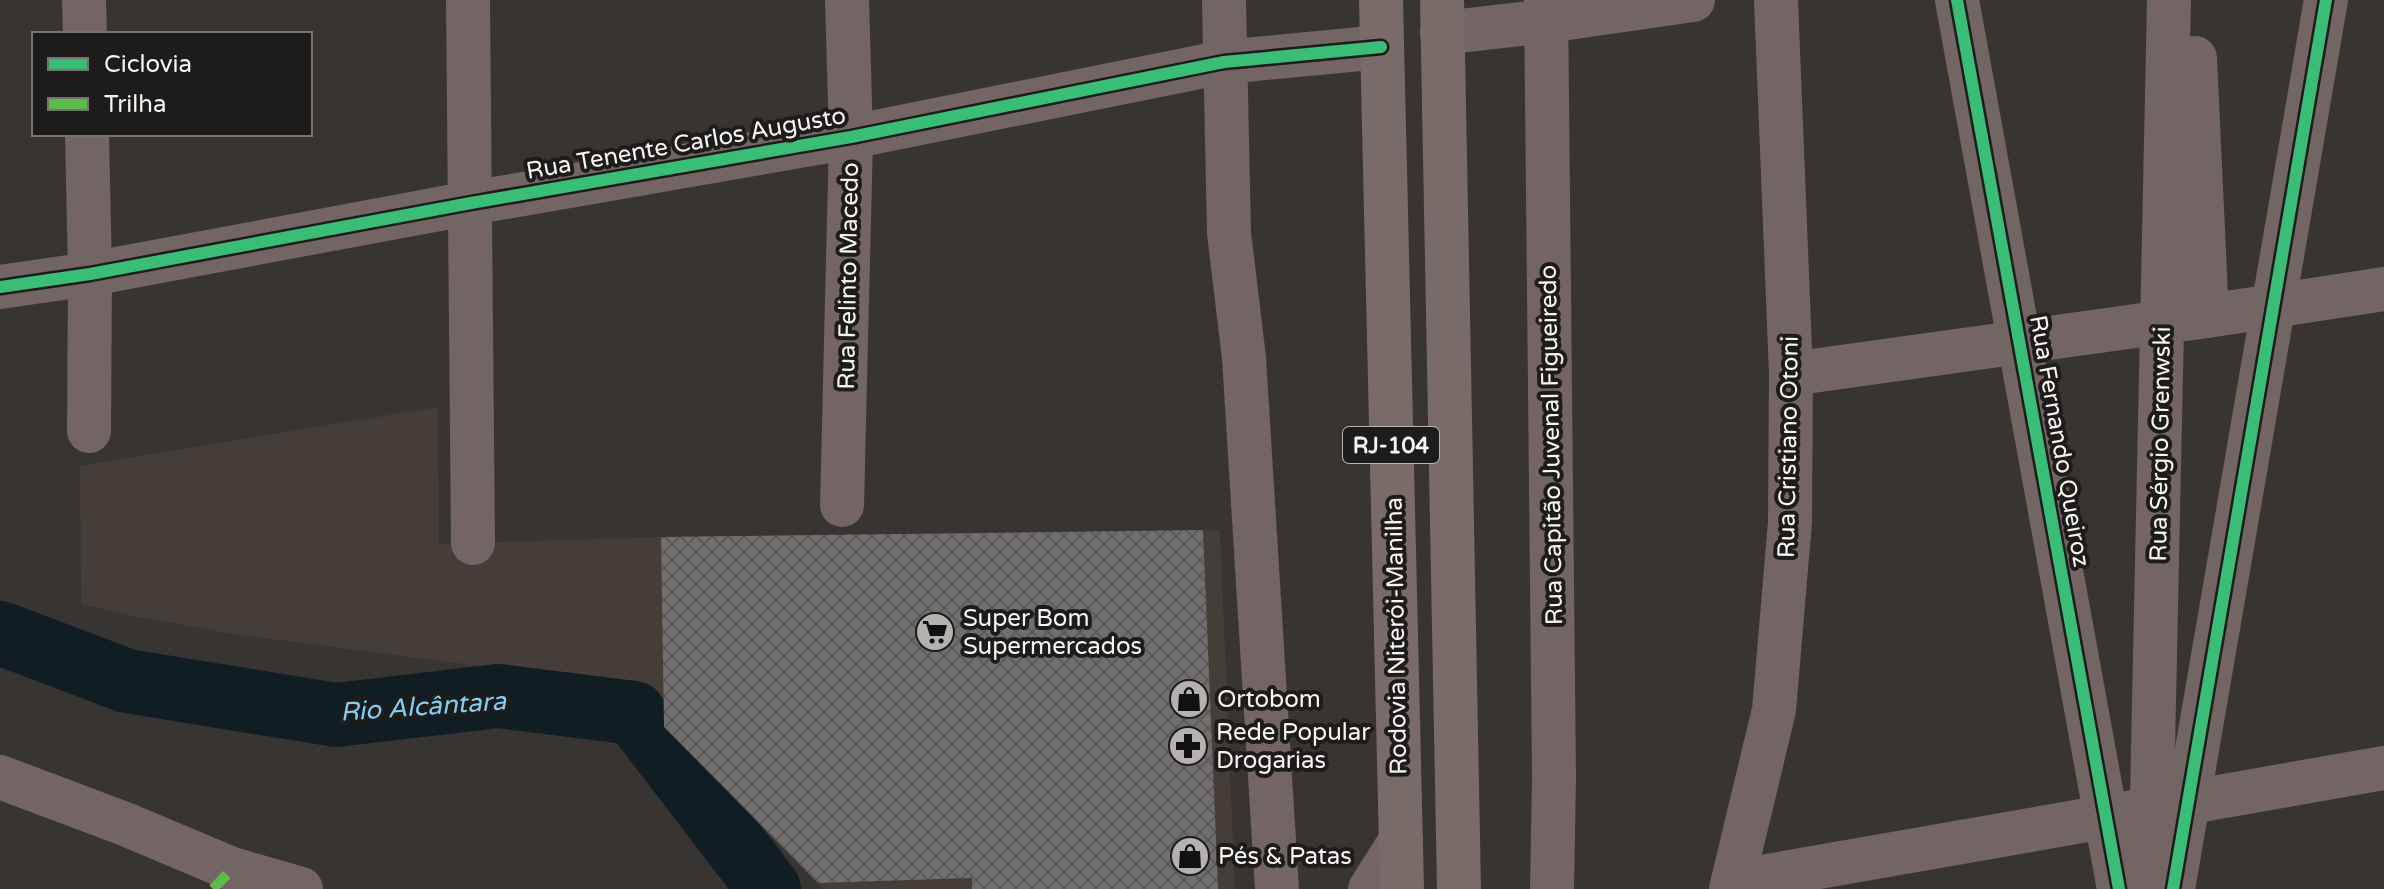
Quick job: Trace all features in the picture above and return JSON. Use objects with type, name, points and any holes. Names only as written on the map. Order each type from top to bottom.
[{"type":"highway","name":"Rodovia Niterói-Manilha","points":[[1381,0],[1402,889]]},
{"type":"highway","name":"RJ-104","points":[[1442,16],[1459,889]]},
{"type":"street","points":[[84,0],[85,32]]},
{"type":"street","points":[[468,0],[473,543]]},
{"type":"street","name":"Rua Felinto Macedo","points":[[842,505],[851,137],[847,0]]},
{"type":"street","points":[[1224,0],[1229,233],[1244,358],[1277,889]]},
{"type":"street","points":[[1442,16],[1693,0]]},
{"type":"street","name":"Rua Cristiano Otoni","points":[[1732,885],[1774,710],[1790,522],[1791,374],[1776,0]]},
{"type":"street","name":"Rua Fernando Queiroz","points":[[1957,0],[2119,889]]},
{"type":"street","name":"Rua Sérgio Grenwski","points":[[2150,889],[2169,0]]},
{"type":"street","name":"Rua Sérgio Grenwski","points":[[2192,0],[2207,316]]},
{"type":"street","points":[[2173,889],[2326,0]]},
{"type":"street","name":"Rua Capitão Juvenal Figueiredo","points":[[1546,10],[1554,778],[1552,889]]},
{"type":"street","name":"Rua Tenente Carlos Augusto","points":[[0,287],[90,274],[851,137],[1224,62],[1381,47]]},
{"type":"street","points":[[87,136],[89,431]]},
{"type":"street","points":[[1791,374],[2384,289]]},
{"type":"street","points":[[1732,885],[2384,768]]},
{"type":"street","points":[[0,777],[232,869],[301,889]]},
{"type":"street","points":[[1370,889],[1401,840]]},
{"type":"shaded area","name":"Super Bom Supermercados","points":[[438,407],[439,544],[661,537],[1220,530],[1235,889],[823,889],[664,727],[617,684],[233,634],[81,604],[80,466]]},
{"type":"building","name":"Super Bom Supermercados","points":[[1203,530],[1218,889],[972,889],[972,878],[818,883],[664,727],[661,537]]},
{"type":"waterway","name":"Rio Alcântara","points":[[0,633],[127,681],[336,715],[498,696],[634,713],[769,889]]},
{"type":"marked path","points":[[213,889],[232,869]]},
{"type":"cycle path","points":[[1957,0],[2119,889]]},
{"type":"cycle path","points":[[2173,889],[2326,0]]},
{"type":"cycle path","points":[[0,287],[90,274],[851,137],[1224,62],[1381,47]]},
{"type":"place","name":"Super Bom Supermercados","points":[[935,632]]},
{"type":"place","name":"Ortobom","points":[[1189,699]]},
{"type":"place","name":"Rede Popular Drogarias","points":[[1188,746]]},
{"type":"place","name":"Pés & Patas","points":[[1190,856]]}]
